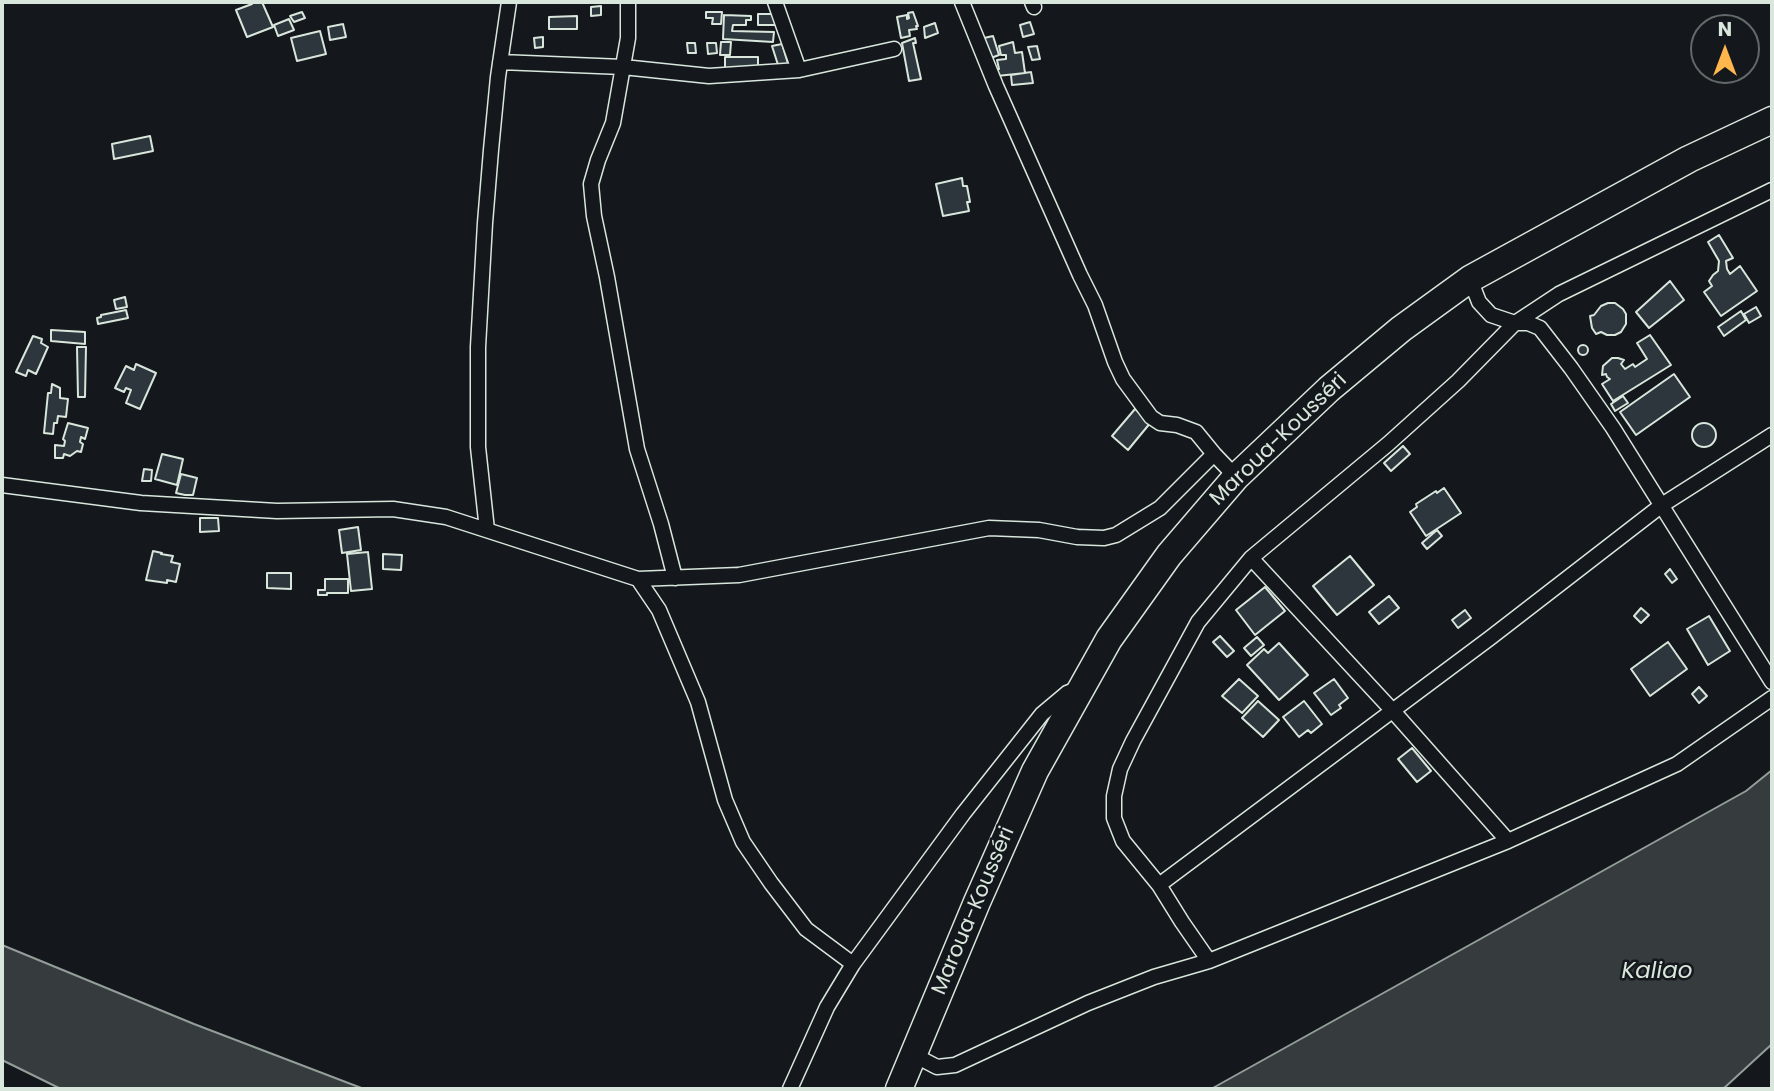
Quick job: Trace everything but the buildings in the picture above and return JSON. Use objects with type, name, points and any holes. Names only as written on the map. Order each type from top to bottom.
[{"type":"highway","name":"Maroua-Kousséri","points":[[900,1089],[977,902],[1035,771],[1109,639],[1169,555],[1236,477],[1329,389],[1401,329],[1470,279],[1689,159],[1772,120]]},
{"type":"street","points":[[487,530],[478,447],[478,347],[485,223],[500,62],[509,2]]},
{"type":"street","points":[[628,2],[628,38],[613,123],[598,160],[592,184],[594,216],[637,449],[675,578]]},
{"type":"street","points":[[775,2],[799,70]]},
{"type":"street","points":[[962,2],[1007,111],[1096,305],[1115,362],[1124,379],[1152,416],[1160,423],[1177,425],[1196,432],[1236,477]]},
{"type":"street","points":[[500,62],[623,67],[709,75],[799,70],[894,49]]},
{"type":"street","points":[[1209,961],[1159,885],[1123,841],[1114,818],[1114,796],[1120,769],[1198,622],[1251,558],[1388,444],[1458,381],[1515,323],[1559,295],[1772,190]]},
{"type":"street","points":[[1470,279],[1479,302],[1491,315],[1540,328],[1571,368],[1613,428],[1772,682]]},
{"type":"street","points":[[1159,885],[1490,638],[1662,505],[1772,435]]},
{"type":"street","points":[[2,485],[154,504],[276,510],[393,509],[446,517],[638,579],[739,575],[989,528],[1039,530],[1077,537],[1104,538],[1116,535],[1160,508],[1214,454]]},
{"type":"street","points":[[1251,558],[1392,710],[1508,841]]},
{"type":"street","points":[[638,579],[659,610],[698,702],[725,800],[743,842],[806,929],[853,964]]},
{"type":"street","points":[[790,1089],[827,1007],[853,964],[963,814],[1042,714],[1067,693],[1082,687]]},
{"type":"street","points":[[914,1055],[937,1067],[955,1066],[1088,1003],[1154,977],[1209,961],[1508,841],[1678,764],[1772,698]]},
{"type":"water","name":"Kaliao","points":[[1772,770],[1772,1044],[1723,1089],[1211,1089],[1746,791]]},
{"type":"water","points":[[2,945],[194,1024],[364,1089],[61,1089],[2,1060]]}]
